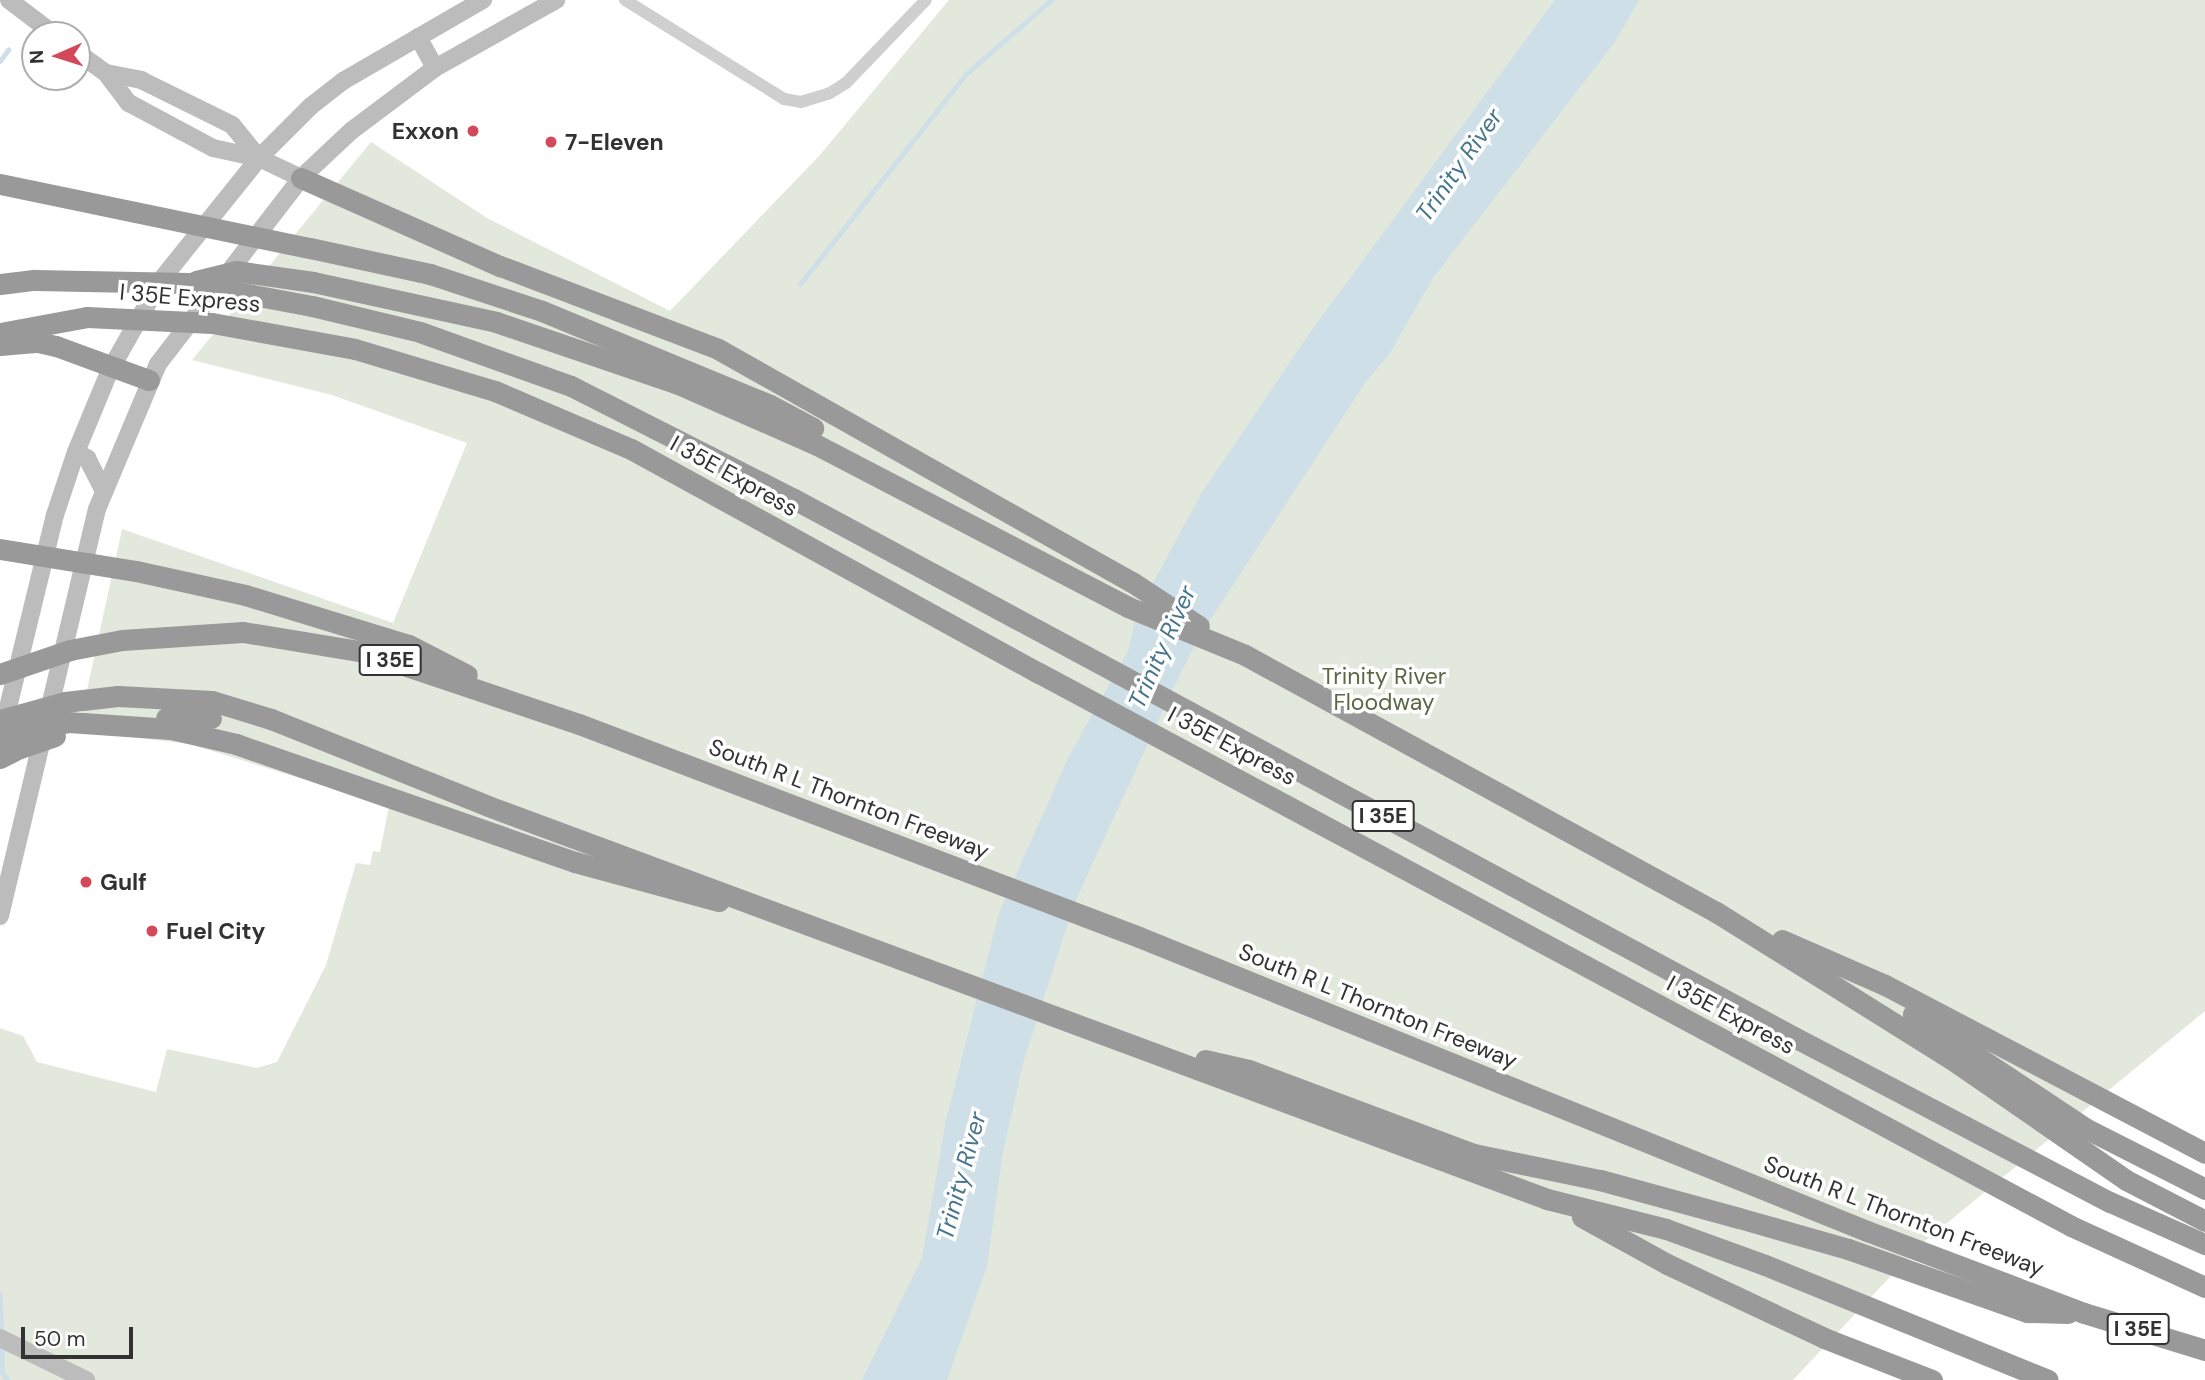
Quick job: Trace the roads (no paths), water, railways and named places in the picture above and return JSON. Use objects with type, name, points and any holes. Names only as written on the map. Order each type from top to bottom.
[{"type":"highway","points":[[301,178],[436,240],[718,349],[802,393],[877,441],[1132,582],[1245,655],[1716,912],[1950,1058],[2126,1180],[2205,1221]]},
{"type":"highway","points":[[0,184],[430,274],[638,358],[770,405],[898,475],[986,533],[1128,607],[1245,655]]},
{"type":"highway","points":[[188,283],[236,271],[313,282],[496,322],[638,358]]},
{"type":"highway","name":"I 35E","points":[[0,284],[34,280],[188,283],[312,306],[498,356],[571,386],[656,428],[1794,1037],[2110,1202],[2205,1244]]},
{"type":"highway","name":"I 35E Express","points":[[0,333],[87,317],[157,318],[247,328],[355,349],[495,391],[557,416],[642,454],[922,611],[2071,1226],[2205,1287]]},
{"type":"highway","points":[[0,345],[47,344],[110,370],[149,380]]},
{"type":"highway","points":[[0,549],[136,571],[317,616],[409,645],[532,707]]},
{"type":"highway","name":"I 35E","points":[[0,674],[70,650],[122,640],[243,632],[365,652],[532,707]]},
{"type":"highway","points":[[0,720],[65,702],[169,695],[212,701],[271,719],[772,913],[1547,1199],[1711,1245],[2048,1380]]},
{"type":"highway","name":"South R L Thornton Freeway","points":[[532,707],[1139,937],[2025,1291],[2084,1313],[2199,1348]]},
{"type":"highway","points":[[0,758],[69,731],[139,719],[271,719]]},
{"type":"highway","points":[[0,739],[68,722],[197,734],[575,862],[675,891],[772,913]]},
{"type":"highway","points":[[1716,912],[1885,985],[2198,1150]]},
{"type":"highway","points":[[1820,956],[1974,1051],[2085,1128],[2205,1189]]},
{"type":"highway","points":[[1130,1044],[1249,1070],[1474,1153],[1728,1214],[2027,1312],[2084,1313]]},
{"type":"highway","points":[[1547,1199],[1691,1275],[1824,1338],[1932,1380]]},
{"type":"main road","points":[[9,0],[37,21]]},
{"type":"main road","points":[[0,739],[36,589],[76,452],[110,370],[161,280],[259,158],[343,81],[483,0]]},
{"type":"main road","points":[[0,916],[38,759],[50,694],[104,491],[149,380],[301,178],[379,108],[435,68],[556,0]]},
{"type":"main road","points":[[418,37],[435,68]]},
{"type":"main road","points":[[91,62],[106,74],[129,103],[213,148],[259,158],[301,178]]},
{"type":"main road","points":[[106,74],[141,80],[232,125],[259,158]]},
{"type":"main road","points":[[76,452],[87,458],[104,491]]},
{"type":"main road","points":[[36,589],[22,704],[23,726],[38,759]]},
{"type":"main road","points":[[0,1338],[86,1380]]},
{"type":"street","points":[[625,0],[784,99],[815,99],[846,83],[926,0]]},
{"type":"water","name":"Trinity River","points":[[1555,0],[1639,0],[1615,42],[1433,278],[1390,353],[1365,383],[1199,637],[1179,676],[1074,904],[1024,1060],[1003,1151],[987,1266],[947,1380],[862,1380],[922,1258],[946,1120],[999,913],[1069,756],[1128,651],[1137,613],[1201,494],[1311,331]]},
{"type":"waterway","points":[[800,284],[966,74],[1051,0]]},
{"type":"waterway","points":[[0,61],[8,50]]},
{"type":"waterway","points":[[0,1294],[2,1335]]},
{"type":"waterway","points":[[2,1343],[2,1372],[8,1380]]},
{"type":"place","name":"Exxon","points":[[473,131]]},
{"type":"place","name":"7-Eleven","points":[[551,142]]},
{"type":"place","name":"Gulf","points":[[86,882]]},
{"type":"place","name":"Fuel City","points":[[152,931]]},
{"type":"park label","name":"Trinity River Floodway","points":[[1384,689]]}]
